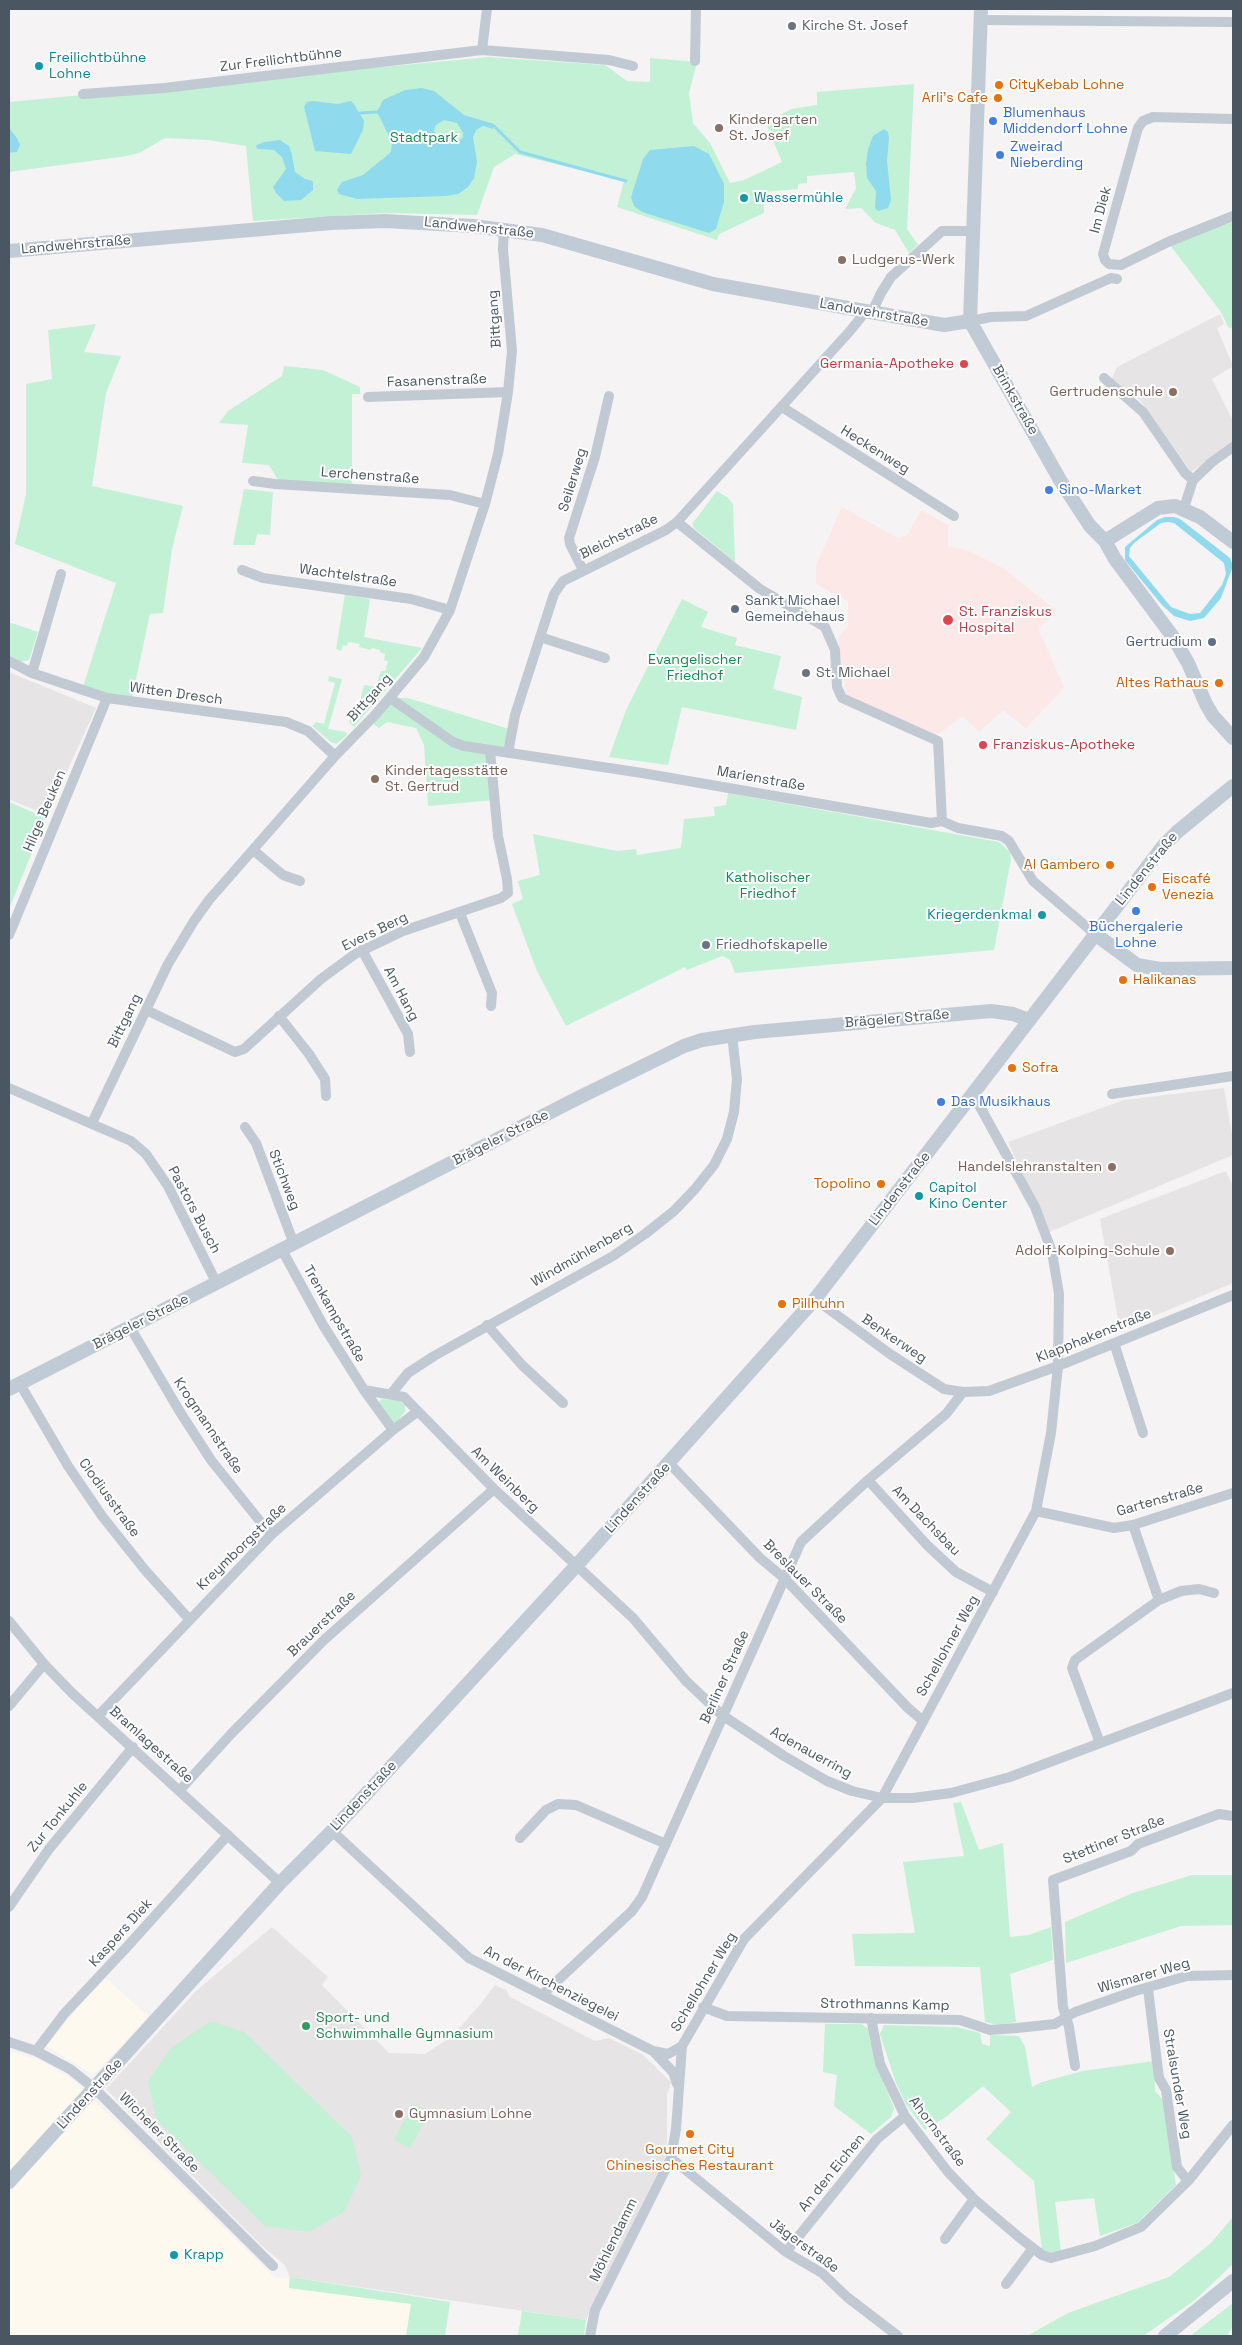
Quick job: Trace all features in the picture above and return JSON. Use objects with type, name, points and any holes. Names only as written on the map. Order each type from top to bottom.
[{"type":"street","points":[[482,50],[487,9]]},
{"type":"street","points":[[695,60],[696,9]]},
{"type":"street","points":[[1117,279],[1111,278],[1026,316],[991,317],[970,321],[981,14],[1233,22]]},
{"type":"street","name":"Zur Freilichtbühne","points":[[83,94],[164,88],[482,50],[609,60],[633,66]]},
{"type":"street","name":"Im Diek","points":[[1233,119],[1153,117],[1143,121],[1135,137],[1104,254],[1105,260],[1109,264],[1121,265],[1168,242],[1233,216]]},
{"type":"street","name":"Landwehrstraße","points":[[9,251],[331,223],[385,221],[504,228],[542,235],[700,282],[944,325],[970,321]]},
{"type":"street","name":"Bittgang","points":[[92,1123],[168,964],[194,921],[253,850],[335,756],[390,698],[424,657],[450,610],[485,504],[498,454],[508,392],[512,351],[503,249],[504,228]]},
{"type":"street","name":"Bleichstraße","points":[[508,753],[515,715],[554,594],[563,581],[666,530],[677,522],[869,312],[891,277],[942,230],[972,231]]},
{"type":"street","name":"Brinkstraße","points":[[970,321],[1060,480],[1090,526],[1105,541],[1115,559],[1172,637],[1213,716],[1233,738]]},
{"type":"street","points":[[1104,378],[1143,412],[1193,480]]},
{"type":"street","name":"Fasanenstraße","points":[[368,398],[508,392]]},
{"type":"street","name":"Seilerweg","points":[[583,570],[569,538],[595,457],[609,396]]},
{"type":"street","name":"Heckenweg","points":[[782,407],[954,516]]},
{"type":"street","points":[[1184,508],[1193,480],[1212,462],[1233,447]]},
{"type":"street","name":"Lerchenstraße","points":[[253,481],[450,495],[485,504]]},
{"type":"street","points":[[1105,541],[1158,508],[1175,506],[1184,508],[1200,517],[1233,542]]},
{"type":"street","points":[[677,522],[774,599],[824,627],[835,650],[838,687],[842,698],[938,742],[942,821]]},
{"type":"street","name":"Wachtelstraße","points":[[242,570],[263,578],[411,598],[450,610]]},
{"type":"street","points":[[32,673],[61,574]]},
{"type":"street","points":[[540,637],[605,658]]},
{"type":"street","name":"Witten Dresch","points":[[9,661],[32,673],[107,698],[286,722],[308,732],[335,756]]},
{"type":"street","name":"Hilge Beuken","points":[[9,935],[107,698]]},
{"type":"street","name":"Marienstraße","points":[[390,698],[453,742],[490,751],[667,777],[931,823],[942,821],[958,828],[1002,836],[1009,841],[1033,881],[1095,934]]},
{"type":"street","name":"Evers Berg","points":[[146,1010],[235,1052],[250,1044],[321,979],[362,950],[404,931],[460,913],[501,898],[508,893],[498,836],[490,751]]},
{"type":"street","name":"Lindenstraße","points":[[9,2182],[280,1883],[332,1830],[576,1566],[815,1299],[1164,845],[1233,786]]},
{"type":"street","points":[[253,850],[283,875],[300,881]]},
{"type":"street","points":[[460,913],[492,993],[491,1006]]},
{"type":"street","points":[[1095,934],[1137,966],[1160,969],[1233,968]]},
{"type":"street","name":"Am Hang","points":[[362,950],[408,1034],[410,1052]]},
{"type":"street","name":"Brägeler Straße","points":[[14,1387],[670,1053],[702,1040],[732,1035],[991,1011],[1013,1014],[1029,1020]]},
{"type":"street","points":[[279,1016],[309,1054],[325,1080],[326,1096]]},
{"type":"street","name":"Windmühlenberg","points":[[391,1394],[408,1373],[487,1325],[613,1256],[674,1212],[695,1189],[719,1156],[727,1139],[734,1112],[737,1078],[732,1035]]},
{"type":"street","points":[[1112,1094],[1233,1076]]},
{"type":"street","name":"Pastors Busch","points":[[9,1088],[131,1141],[146,1154],[160,1172],[217,1284]]},
{"type":"street","name":"Schellohner Weg","points":[[671,2158],[676,2128],[682,2046],[703,2007],[744,1939],[882,1798],[922,1720],[994,1592],[1036,1510],[1051,1433],[1058,1366],[1060,1294],[1052,1252],[1035,1208],[974,1094]]},
{"type":"street","name":"Stichweg","points":[[246,1126],[256,1143],[288,1247]]},
{"type":"street","name":"Trenkampstraße","points":[[288,1247],[323,1325],[364,1390],[393,1430]]},
{"type":"street","name":"Klapphakenstraße","points":[[963,1392],[989,1391],[1058,1366],[1233,1295]]},
{"type":"street","name":"Benkerweg","points":[[815,1299],[890,1354],[944,1389],[963,1392]]},
{"type":"street","points":[[487,1325],[522,1365],[563,1403]]},
{"type":"street","name":"Krogmannstraße","points":[[130,1327],[180,1412],[211,1460],[271,1535]]},
{"type":"street","points":[[1114,1343],[1143,1433]]},
{"type":"street","name":"Clodiusstraße","points":[[14,1387],[102,1516],[145,1570],[189,1619]]},
{"type":"street","points":[[364,1390],[404,1397],[417,1412]]},
{"type":"street","name":"Berliner Straße","points":[[542,1995],[632,1911],[642,1897],[722,1715],[802,1542],[868,1480],[946,1414],[963,1392]]},
{"type":"street","name":"Kreymborgstraße","points":[[98,1716],[271,1535],[393,1430],[417,1412]]},
{"type":"street","name":"Am Weinberg","points":[[417,1412],[494,1490],[576,1566]]},
{"type":"street","name":"Breslauer Straße","points":[[669,1462],[760,1558],[784,1578],[908,1708],[922,1720]]},
{"type":"street","name":"Am Dachsbau","points":[[868,1480],[927,1546],[956,1572],[994,1592]]},
{"type":"street","name":"Brauerstraße","points":[[180,1790],[231,1734],[324,1640],[494,1490]]},
{"type":"street","name":"Gartenstraße","points":[[1036,1510],[1114,1528],[1133,1525],[1233,1493]]},
{"type":"street","points":[[1133,1525],[1159,1600]]},
{"type":"street","name":"Adenauerring","points":[[576,1566],[633,1618],[686,1681],[722,1715],[784,1756],[827,1781],[852,1791],[882,1798],[913,1798],[951,1793],[1010,1777],[1233,1692]]},
{"type":"street","points":[[1100,1743],[1072,1668],[1075,1660],[1159,1600],[1181,1591],[1199,1589],[1214,1594]]},
{"type":"street","name":"Bramlagestraße","points":[[9,1621],[44,1664],[280,1883]]},
{"type":"street","points":[[9,1706],[44,1664]]},
{"type":"street","name":"Zur Tonkuhle","points":[[9,1907],[49,1849],[133,1748]]},
{"type":"street","points":[[520,1838],[546,1810],[558,1804],[576,1805],[666,1844]]},
{"type":"street","name":"Stettiner Straße","points":[[1066,2018],[1063,2007],[1053,1880],[1131,1851],[1138,1844],[1219,1814],[1233,1816]]},
{"type":"street","name":"An der Kirchenziegelei","points":[[332,1830],[469,1958],[653,2051],[673,2072],[678,2085]]},
{"type":"street","name":"Kaspers Diek","points":[[36,2051],[64,2014],[228,1835]]},
{"type":"street","name":"Wismarer Weg","points":[[1066,2018],[1075,2012],[1135,1991],[1198,1974],[1233,1975]]},
{"type":"street","name":"Stralsunder Weg","points":[[1148,1989],[1160,2078],[1166,2090],[1177,2167],[1188,2181]]},
{"type":"street","name":"Strothmanns Kamp","points":[[703,2007],[727,2016],[960,2020],[990,2030],[1039,2027],[1055,2024],[1066,2018]]},
{"type":"street","name":"Ahornstraße","points":[[871,2018],[880,2064],[905,2116],[948,2172],[974,2199],[1033,2248],[1051,2258],[1095,2246],[1141,2227],[1188,2181]]},
{"type":"street","points":[[1066,2018],[1075,2066]]},
{"type":"street","name":"Wicheler Straße","points":[[9,2042],[36,2051],[70,2069],[94,2089],[273,2266]]},
{"type":"street","points":[[653,2051],[668,2054],[682,2046]]},
{"type":"street","name":"An den Eichen","points":[[786,2252],[877,2139],[905,2116]]},
{"type":"street","points":[[1188,2181],[1233,2125]]},
{"type":"street","name":"Jägerstraße","points":[[671,2158],[786,2252],[822,2273],[847,2296],[898,2336]]},
{"type":"street","name":"Möhlendamm","points":[[590,2336],[595,2310],[671,2158]]},
{"type":"street","points":[[945,2239],[974,2199]]},
{"type":"street","points":[[1006,2284],[1033,2248]]},
{"type":"street","points":[[1165,2336],[1233,2281]]},
{"type":"shaded area","name":"Gertrudenschule","points":[[1220,314],[1224,324],[1217,328],[1233,366],[1212,379],[1233,421],[1233,443],[1191,472],[1141,401],[1114,382],[1112,378],[1117,367]]},
{"type":"shaded area","name":"St. Franziskus Hospital","points":[[842,507],[899,539],[908,534],[921,510],[948,525],[948,547],[967,550],[1003,568],[1055,610],[1056,614],[1040,626],[1039,630],[1064,688],[1026,728],[1003,710],[979,732],[963,716],[938,734],[902,722],[846,695],[838,637],[848,627],[848,601],[816,584],[816,565]]},
{"type":"shaded area","points":[[9,672],[96,708],[47,815],[9,799]]},
{"type":"shaded area","name":"Handelslehranstalten","points":[[1224,1088],[1233,1141],[1233,1155],[1049,1232],[1008,1142],[1124,1100]]},
{"type":"shaded area","name":"Adolf-Kolping-Schule","points":[[1226,1171],[1233,1186],[1233,1283],[1120,1330],[1100,1219]]},
{"type":"shaded area","name":"Gymnasium Lohne","points":[[272,1927],[328,1977],[322,1985],[389,2053],[425,2054],[451,2037],[495,1985],[506,1990],[510,1997],[595,2041],[609,2038],[642,2054],[671,2082],[667,2094],[667,2153],[586,2320],[290,2277],[285,2265],[261,2245],[106,2089],[197,1990]]},
{"type":"shaded area","points":[[106,1978],[148,2016],[97,2072],[90,2073],[47,2046],[68,2019]]},
{"type":"shaded area","points":[[9,2051],[37,2059],[72,2079],[275,2278],[288,2278],[289,2288],[411,2304],[406,2336],[9,2336]]},
{"type":"green space","name":"Stadtpark","points":[[488,57],[605,65],[627,81],[650,82],[650,58],[697,62],[689,93],[693,123],[710,143],[730,183],[744,180],[782,162],[766,123],[791,109],[817,105],[817,92],[914,84],[907,229],[918,245],[909,253],[895,230],[876,223],[861,208],[845,209],[856,188],[854,172],[807,176],[807,183],[798,184],[798,189],[763,192],[764,213],[719,234],[717,240],[617,207],[624,181],[515,154],[494,167],[477,215],[384,213],[253,221],[246,146],[208,140],[165,138],[139,153],[127,156],[9,172],[9,102]]},
{"type":"green space","points":[[1233,222],[1233,329],[1228,327],[1221,312],[1170,245]]},
{"type":"green space","points":[[96,324],[84,352],[121,356],[106,393],[92,486],[183,506],[172,549],[163,613],[150,614],[131,702],[82,690],[116,583],[15,544],[26,494],[26,384],[52,379],[48,330]]},
{"type":"green space","points":[[284,366],[323,370],[360,387],[360,394],[352,394],[352,484],[278,480],[269,465],[242,463],[248,425],[219,423],[228,411],[282,376]]},
{"type":"green space","points":[[244,489],[273,492],[270,535],[257,534],[255,545],[233,545]]},
{"type":"green space","points":[[717,491],[728,498],[733,504],[735,562],[694,528],[692,524]]},
{"type":"green space","points":[[345,594],[370,599],[364,637],[422,648],[354,727],[349,720],[355,721],[364,685],[376,687],[381,671],[385,671],[388,661],[384,660],[385,654],[380,652],[380,650],[359,647],[360,644],[348,642],[347,646],[343,645],[341,651],[336,649]]},
{"type":"green space","name":"Evangelischer Friedhof","points":[[682,599],[708,612],[701,627],[737,638],[735,645],[781,656],[773,689],[802,697],[796,730],[682,707],[668,765],[609,757],[626,710]]},
{"type":"green space","points":[[9,622],[38,632],[29,660],[21,662],[9,655]]},
{"type":"green space","points":[[329,676],[342,679],[328,729],[346,732],[347,735],[336,744],[312,726],[316,722],[324,724],[335,683],[328,681]]},
{"type":"green space","points":[[390,698],[408,698],[509,729],[508,753],[490,751],[495,800],[428,806],[424,745],[416,728],[387,722],[379,728],[370,721]]},
{"type":"green space","name":"Katholischer Friedhof","points":[[728,793],[999,842],[1010,852],[1011,859],[994,950],[735,973],[730,960],[722,956],[687,970],[685,967],[566,1026],[537,971],[512,904],[523,899],[518,881],[540,875],[533,834],[617,851],[636,849],[637,855],[681,848],[684,819],[715,816],[714,807],[726,805]]},
{"type":"green space","points":[[9,802],[46,818],[9,909]]},
{"type":"green space","points":[[382,1399],[399,1401],[405,1405],[405,1412],[396,1422],[392,1423],[380,1405],[379,1401]]},
{"type":"green space","points":[[961,1802],[979,1850],[1003,1843],[1010,1937],[1029,1935],[1051,1927],[1053,1960],[1010,1974],[1016,2022],[999,2025],[985,2022],[980,1967],[855,1966],[852,1934],[915,1933],[903,1862],[964,1856],[953,1803]]},
{"type":"green space","points":[[1192,1875],[1233,1875],[1233,1925],[1181,1926],[1066,1963],[1065,1922],[1133,1893]]},
{"type":"green space","points":[[211,2021],[244,2032],[352,2137],[361,2176],[344,2212],[309,2232],[265,2226],[157,2120],[148,2081],[171,2048]]},
{"type":"green space","points":[[825,2024],[861,2024],[868,2029],[875,2064],[894,2108],[891,2117],[871,2134],[834,2106],[837,2075],[823,2072]]},
{"type":"green space","points":[[884,2025],[957,2027],[980,2033],[982,2044],[990,2046],[990,2035],[1019,2036],[1025,2047],[1032,2087],[1042,2082],[1083,2071],[1154,2061],[1155,2091],[1163,2100],[1176,2185],[1137,2223],[1100,2236],[1094,2198],[1055,2202],[1061,2251],[1054,2253],[1042,2251],[1034,2181],[986,2139],[1011,2112],[983,2086],[947,2116],[925,2130],[906,2104],[896,2083],[880,2034]]},
{"type":"green space","points":[[413,2104],[430,2111],[410,2148],[394,2140]]},
{"type":"green space","points":[[1233,2217],[1233,2264],[1195,2300],[1143,2336],[1027,2336],[1068,2313],[1169,2277],[1211,2243]]},
{"type":"green space","points":[[290,2277],[450,2302],[445,2336],[406,2336],[411,2304],[289,2288]]},
{"type":"green space","points":[[1233,2303],[1233,2326],[1227,2336],[1190,2336]]},
{"type":"green space","points":[[522,2311],[586,2320],[584,2336],[518,2336]]},
{"type":"water","points":[[422,88],[434,91],[464,115],[494,124],[493,129],[483,126],[476,130],[473,137],[477,162],[474,178],[468,187],[458,194],[446,196],[357,199],[339,194],[337,190],[342,182],[363,175],[391,152],[392,142],[377,112],[383,100],[405,90]],"holes":[[[444,120],[457,123],[463,133],[463,138],[455,142],[437,137],[434,130],[436,125]]]},
{"type":"water","points":[[351,101],[354,104],[364,121],[363,130],[351,154],[315,151],[304,107],[307,102],[338,104]]},
{"type":"water","points":[[9,128],[20,145],[17,152],[9,153]]},
{"type":"water","points":[[884,129],[888,132],[889,138],[887,161],[891,200],[888,208],[878,211],[875,208],[876,191],[867,178],[866,164],[868,149],[873,136]]},
{"type":"water","points":[[280,140],[289,146],[295,172],[305,179],[313,181],[313,190],[301,200],[284,201],[276,193],[273,187],[286,169],[282,157],[274,150],[258,149],[256,147],[264,142]]},
{"type":"water","points":[[694,146],[709,154],[724,184],[724,202],[716,229],[709,233],[642,212],[634,206],[631,197],[643,159],[650,150]]},
{"type":"water","points":[[1165,517],[1180,519],[1230,558],[1233,566],[1221,598],[1204,618],[1190,621],[1174,616],[1162,605],[1125,560],[1125,547],[1157,520]],"holes":[[[1161,523],[1174,523],[1224,563],[1226,574],[1222,585],[1200,613],[1190,614],[1171,607],[1129,556],[1130,548],[1134,543]]]},
{"type":"waterway","points":[[360,113],[377,112]]},
{"type":"waterway","points":[[494,126],[520,152],[626,181]]},
{"type":"place","name":"Kirche St. Josef","points":[[792,26]]},
{"type":"place","name":"Freilichtbühne Lohne","points":[[39,66]]},
{"type":"place","name":"CityKebab Lohne","points":[[999,85]]},
{"type":"place","name":"Arli's Cafe","points":[[998,98]]},
{"type":"place","name":"Blumenhaus Middendorf Lohne","points":[[993,121]]},
{"type":"place","name":"Kindergarten St. Josef","points":[[719,128]]},
{"type":"place","name":"Zweirad Nieberding","points":[[1000,155]]},
{"type":"place","name":"Wassermühle","points":[[744,198]]},
{"type":"place","name":"Ludgerus-Werk","points":[[842,260]]},
{"type":"place","name":"Germania-Apotheke","points":[[964,364]]},
{"type":"place","name":"Gertrudenschule","points":[[1173,392]]},
{"type":"place","name":"Sino-Market","points":[[1049,490]]},
{"type":"place","name":"Sankt Michael Gemeindehaus","points":[[735,609]]},
{"type":"place","name":"St. Franziskus Hospital","points":[[948,620]]},
{"type":"place","name":"Gertrudium","points":[[1212,642]]},
{"type":"place","name":"St. Michael","points":[[806,673]]},
{"type":"place","name":"Altes Rathaus","points":[[1219,683]]},
{"type":"place","name":"Franziskus-Apotheke","points":[[983,745]]},
{"type":"place","name":"Kindertagesstätte St. Gertrud","points":[[375,779]]},
{"type":"place","name":"Al Gambero","points":[[1110,865]]},
{"type":"place","name":"Eiscafé Venezia","points":[[1152,887]]},
{"type":"place","name":"Büchergalerie Lohne","points":[[1136,911]]},
{"type":"place","name":"Kriegerdenkmal","points":[[1042,915]]},
{"type":"place","name":"Friedhofskapelle","points":[[706,945]]},
{"type":"place","name":"Halikanas","points":[[1123,980]]},
{"type":"place","name":"Sofra","points":[[1012,1068]]},
{"type":"place","name":"Das Musikhaus","points":[[941,1102]]},
{"type":"place","name":"Handelslehranstalten","points":[[1112,1167]]},
{"type":"place","name":"Topolino","points":[[881,1184]]},
{"type":"place","name":"Capitol Kino Center","points":[[919,1196]]},
{"type":"place","name":"Adolf-Kolping-Schule","points":[[1170,1251]]},
{"type":"place","name":"Pillhuhn","points":[[782,1304]]},
{"type":"place","name":"Sport- und Schwimmhalle Gymnasium","points":[[306,2026]]},
{"type":"place","name":"Gymnasium Lohne","points":[[399,2114]]},
{"type":"place","name":"Gourmet City Chinesisches Restaurant","points":[[690,2134]]},
{"type":"place","name":"Krapp","points":[[174,2255]]}]
